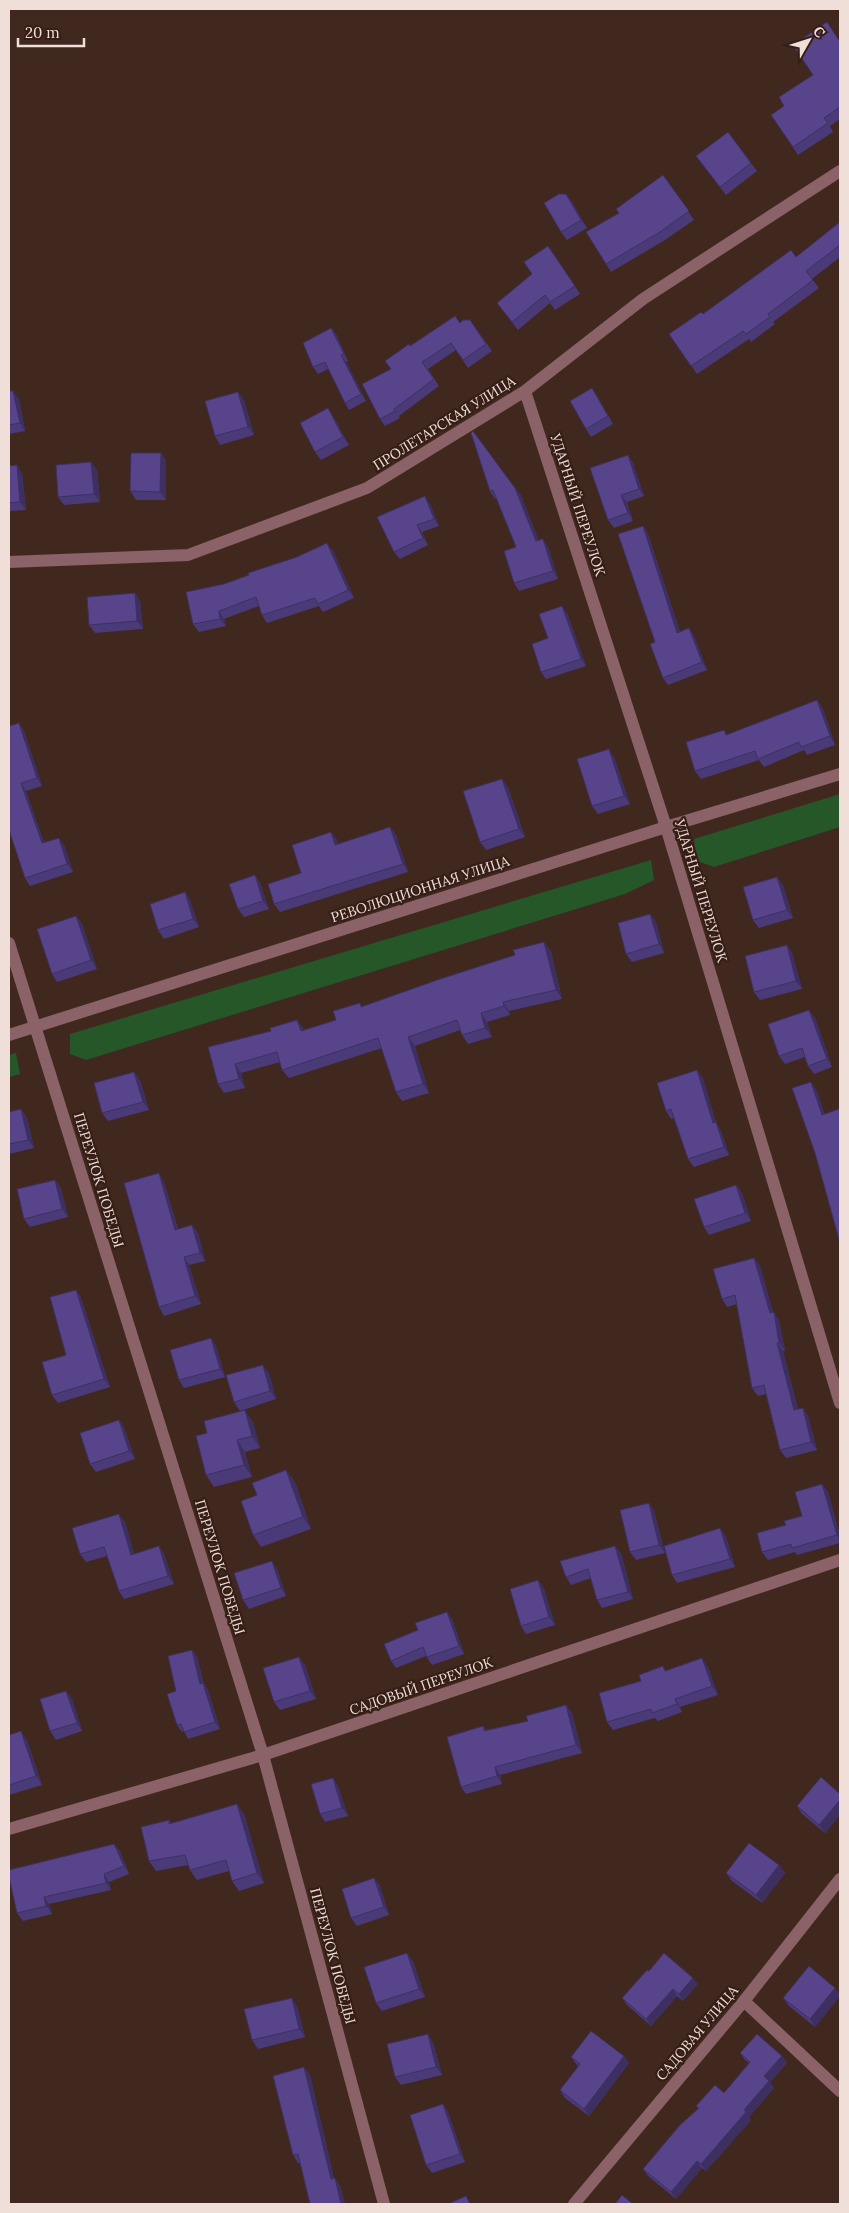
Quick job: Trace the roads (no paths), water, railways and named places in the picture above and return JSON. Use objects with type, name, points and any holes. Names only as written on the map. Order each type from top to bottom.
[{"type":"street","name":"ПРОЛЕТАРСКАЯ УЛИЦА","points":[[9,562],[188,555],[368,488],[525,391],[643,299],[840,171]]},
{"type":"street","name":"УДАРНЫЙ ПЕРЕУЛОК","points":[[525,391],[666,827],[840,1403]]},
{"type":"street","name":"РЕВОЛЮЦИОННАЯ УЛИЦА","points":[[9,1035],[666,827],[840,774]]},
{"type":"street","name":"ПЕРЕУЛОК ПОБЕДЫ","points":[[9,944],[263,1755],[384,2204]]},
{"type":"street","name":"САДОВЫЙ ПЕРЕУЛОК","points":[[9,1829],[263,1755],[840,1560]]},
{"type":"street","name":"САДОВАЯ УЛИЦА","points":[[574,2204],[744,2000],[840,1879]]},
{"type":"street","points":[[744,2000],[840,2091]]}]
